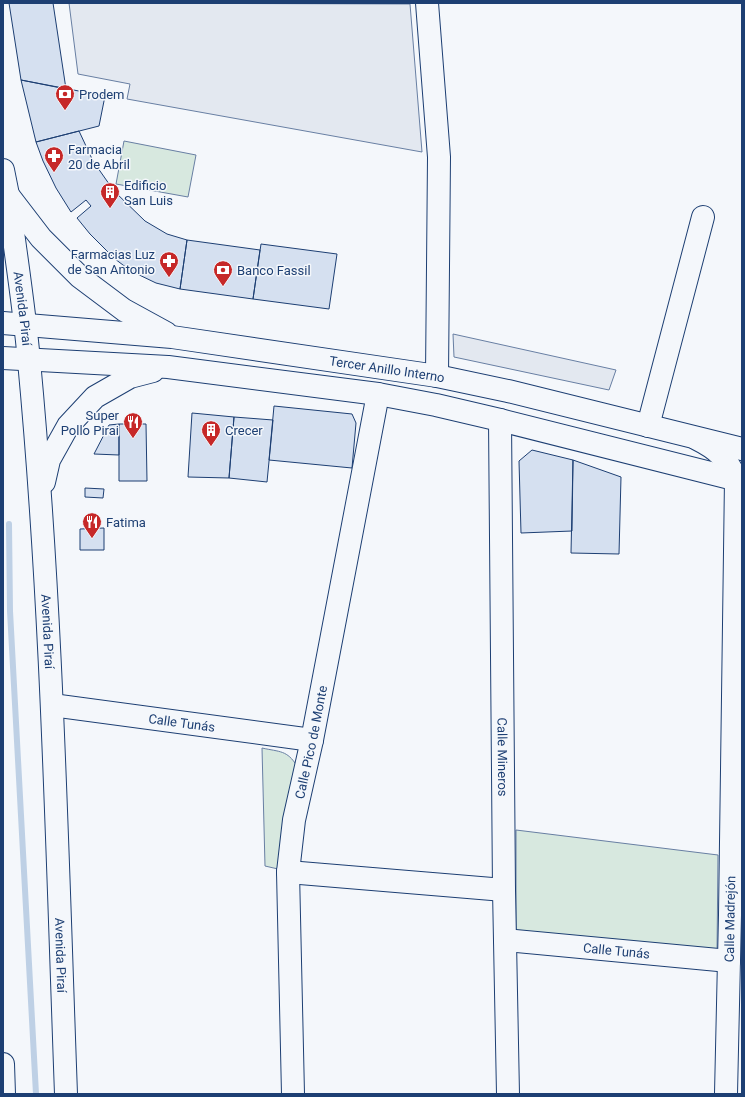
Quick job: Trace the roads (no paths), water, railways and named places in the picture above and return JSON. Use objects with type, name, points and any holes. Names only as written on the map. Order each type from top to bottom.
[{"type":"street","points":[[427,3],[439,157],[437,376]]},
{"type":"street","name":"Avenida Piraí","points":[[3,170],[8,195],[29,359],[40,499],[52,705],[66,1094]]},
{"type":"street","points":[[8,195],[41,238],[80,277],[124,310],[172,337]]},
{"type":"street","points":[[648,426],[703,217]]},
{"type":"street","name":"Tercer Anillo Interno","points":[[3,323],[172,337],[437,376],[508,391],[742,449]]},
{"type":"street","name":"Tercer Anillo Interno","points":[[3,358],[168,367],[378,394],[436,405],[740,478]]},
{"type":"street","points":[[40,499],[49,460],[68,426],[96,397],[130,377],[168,367]]},
{"type":"street","points":[[436,405],[487,408],[503,406],[508,403],[508,391]]},
{"type":"street","name":"Calle Pico de Monte","points":[[293,1094],[288,872],[294,820],[312,740],[378,394]]},
{"type":"street","name":"Calle Mineros","points":[[500,420],[504,890],[508,1094]]},
{"type":"street","name":"Calle Madrejón","points":[[694,437],[721,454],[740,478],[736,916],[729,961],[726,1094]]},
{"type":"street","name":"Calle Tunás","points":[[52,705],[312,740]]},
{"type":"street","points":[[288,872],[504,890]]},
{"type":"street","name":"Calle Tunás","points":[[505,940],[729,961]]},
{"type":"street","points":[[3,1064],[4,1094]]},
{"type":"waterway","points":[[9,524],[10,611],[36,1094]]},
{"type":"place","name":"Prodem","points":[[65,111]]},
{"type":"place","name":"Farmacia 20 de Abril","points":[[54,173]]},
{"type":"place","name":"Edificio San Luis","points":[[110,209]]},
{"type":"place","name":"Farmacias Luz de San Antonio","points":[[169,278]]},
{"type":"place","name":"Banco Fassil","points":[[223,287]]},
{"type":"place","name":"Super Pollo Pirai","points":[[133,439]]},
{"type":"place","name":"Crecer","points":[[211,447]]},
{"type":"place","name":"Fatima","points":[[92,539]]}]
